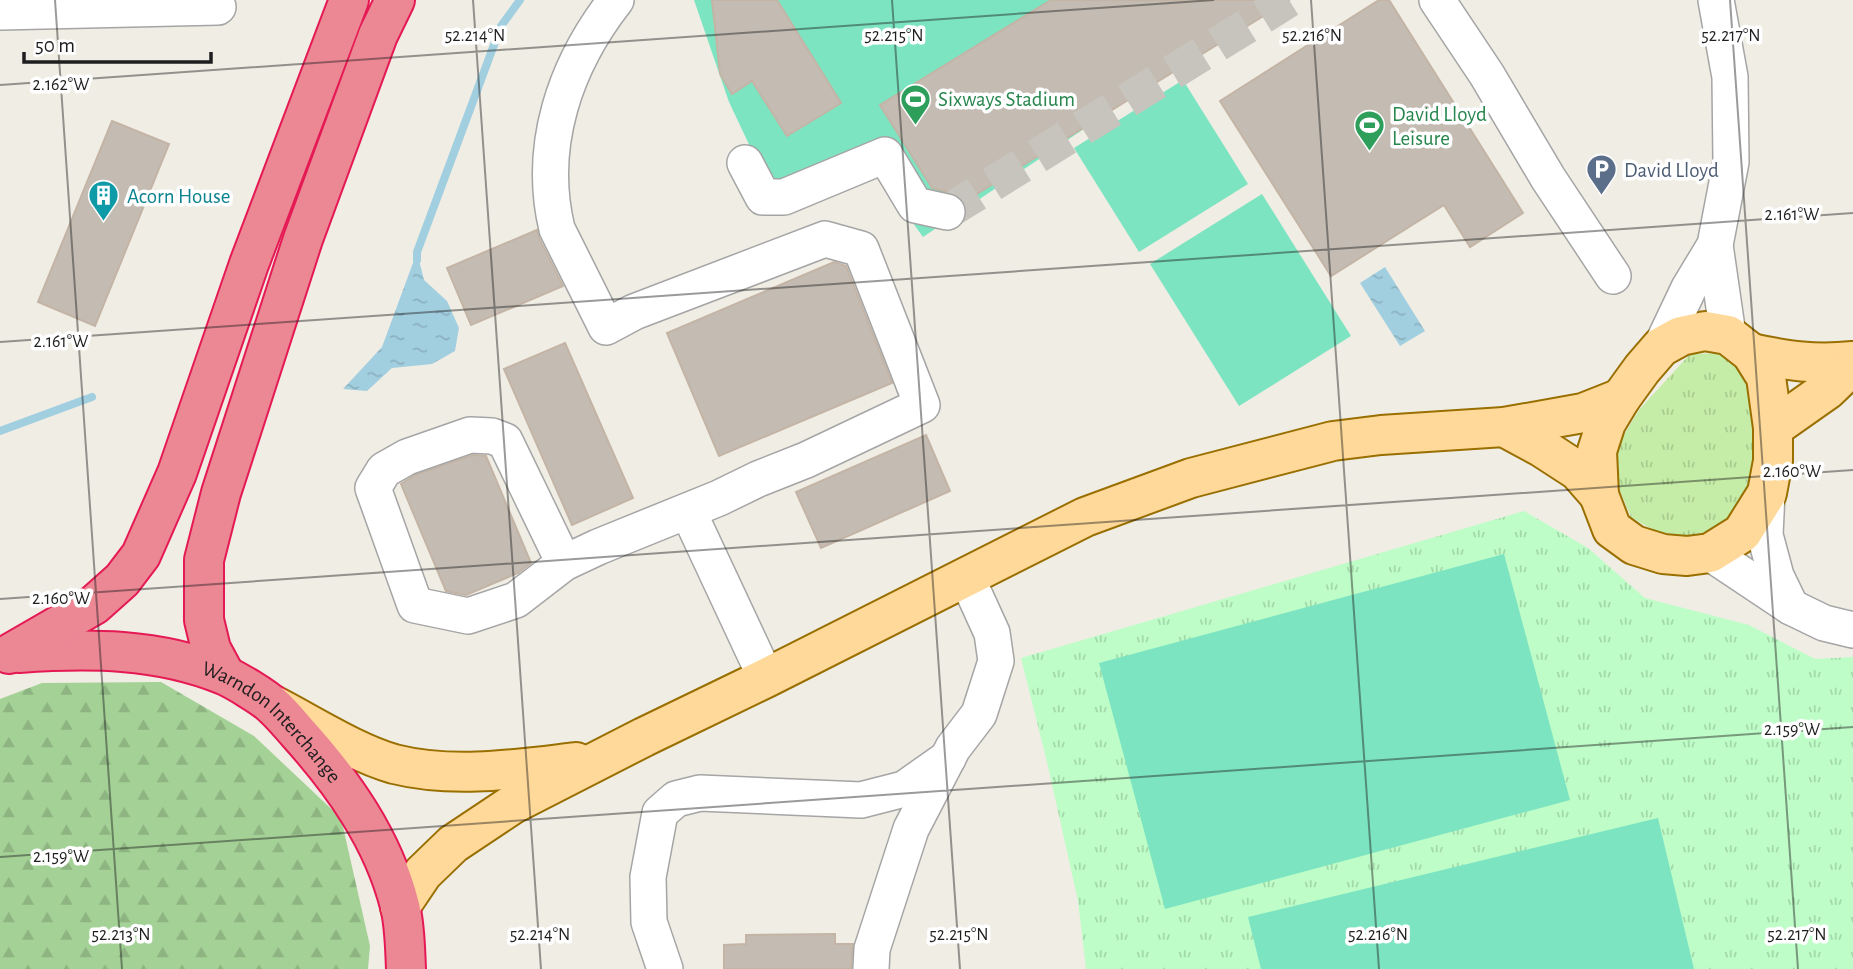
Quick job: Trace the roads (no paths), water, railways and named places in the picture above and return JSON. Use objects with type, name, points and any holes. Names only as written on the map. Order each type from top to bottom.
[{"type":"highway","points":[[5,655],[94,605],[122,580],[141,555],[177,473],[248,264],[349,0]]},
{"type":"highway","points":[[225,675],[211,649],[204,620],[204,560],[221,493],[303,239],[378,35],[395,0]]},
{"type":"highway","name":"Warndon Interchange","points":[[5,655],[61,650],[130,651],[167,658],[225,675],[271,704],[321,759],[359,812],[378,845],[391,875],[404,937],[422,969]]},
{"type":"main road","points":[[1740,344],[1766,377],[1773,428],[1773,461],[1767,493],[1742,533],[1710,553],[1687,556],[1663,554],[1634,545],[1612,529],[1599,495],[1597,451],[1606,423],[1621,398],[1661,347],[1681,336],[1705,331],[1785,360],[1823,364],[1853,363]]},
{"type":"main road","points":[[1773,428],[1827,390],[1853,363]]},
{"type":"main road","points":[[404,937],[423,873],[453,844],[513,804],[1085,517],[1191,478],[1333,441],[1504,427],[1583,413],[1621,398]]},
{"type":"main road","points":[[1504,427],[1578,471],[1599,495]]},
{"type":"main road","points":[[271,704],[356,748],[394,764],[448,772],[511,770],[600,759]]},
{"type":"street","points":[[564,563],[505,441],[492,436],[470,435],[407,457],[384,470],[373,488],[415,605],[468,616],[516,600],[564,563],[598,547],[806,460],[922,405],[861,249],[825,239],[634,313],[606,327],[557,229],[550,181],[552,143],[560,105],[576,62],[597,24],[616,0]]},
{"type":"street","points":[[1437,0],[1487,75],[1548,178],[1613,276]]},
{"type":"street","points":[[1661,347],[1689,288],[1715,245],[1731,162],[1730,77],[1716,0]]},
{"type":"street","points":[[0,12],[218,7]]},
{"type":"street","points":[[745,163],[763,197],[784,197],[885,155],[915,205],[947,212]]},
{"type":"street","points":[[1715,245],[1740,344]]},
{"type":"street","points":[[1767,493],[1765,535],[1776,576],[1791,607]]},
{"type":"street","points":[[688,511],[766,678]]},
{"type":"street","points":[[1710,553],[1791,607],[1824,623],[1853,630]]},
{"type":"street","points":[[871,969],[872,949],[911,829],[953,748],[979,714],[996,661],[992,633],[966,576]]},
{"type":"street","points":[[665,969],[649,922],[648,877],[660,813],[676,799],[700,793],[861,800],[904,789],[948,758]]},
{"type":"water","points":[[417,252],[424,280],[447,301],[459,328],[455,351],[432,364],[392,368],[367,391],[343,389],[382,347]]},
{"type":"water","points":[[1385,267],[1425,331],[1400,346],[1360,283]]},
{"type":"waterway","points":[[417,260],[417,252],[501,26],[520,0]]},
{"type":"waterway","points":[[0,431],[92,397]]},
{"type":"tunnel","points":[[947,212],[1289,0]]},
{"type":"place","name":"Sixways Stadium","points":[[915,126]]},
{"type":"place","name":"David Lloyd Leisure","points":[[1369,153]]},
{"type":"place","name":"David Lloyd","points":[[1601,197]]},
{"type":"place","name":"Acorn House","points":[[104,223]]}]
